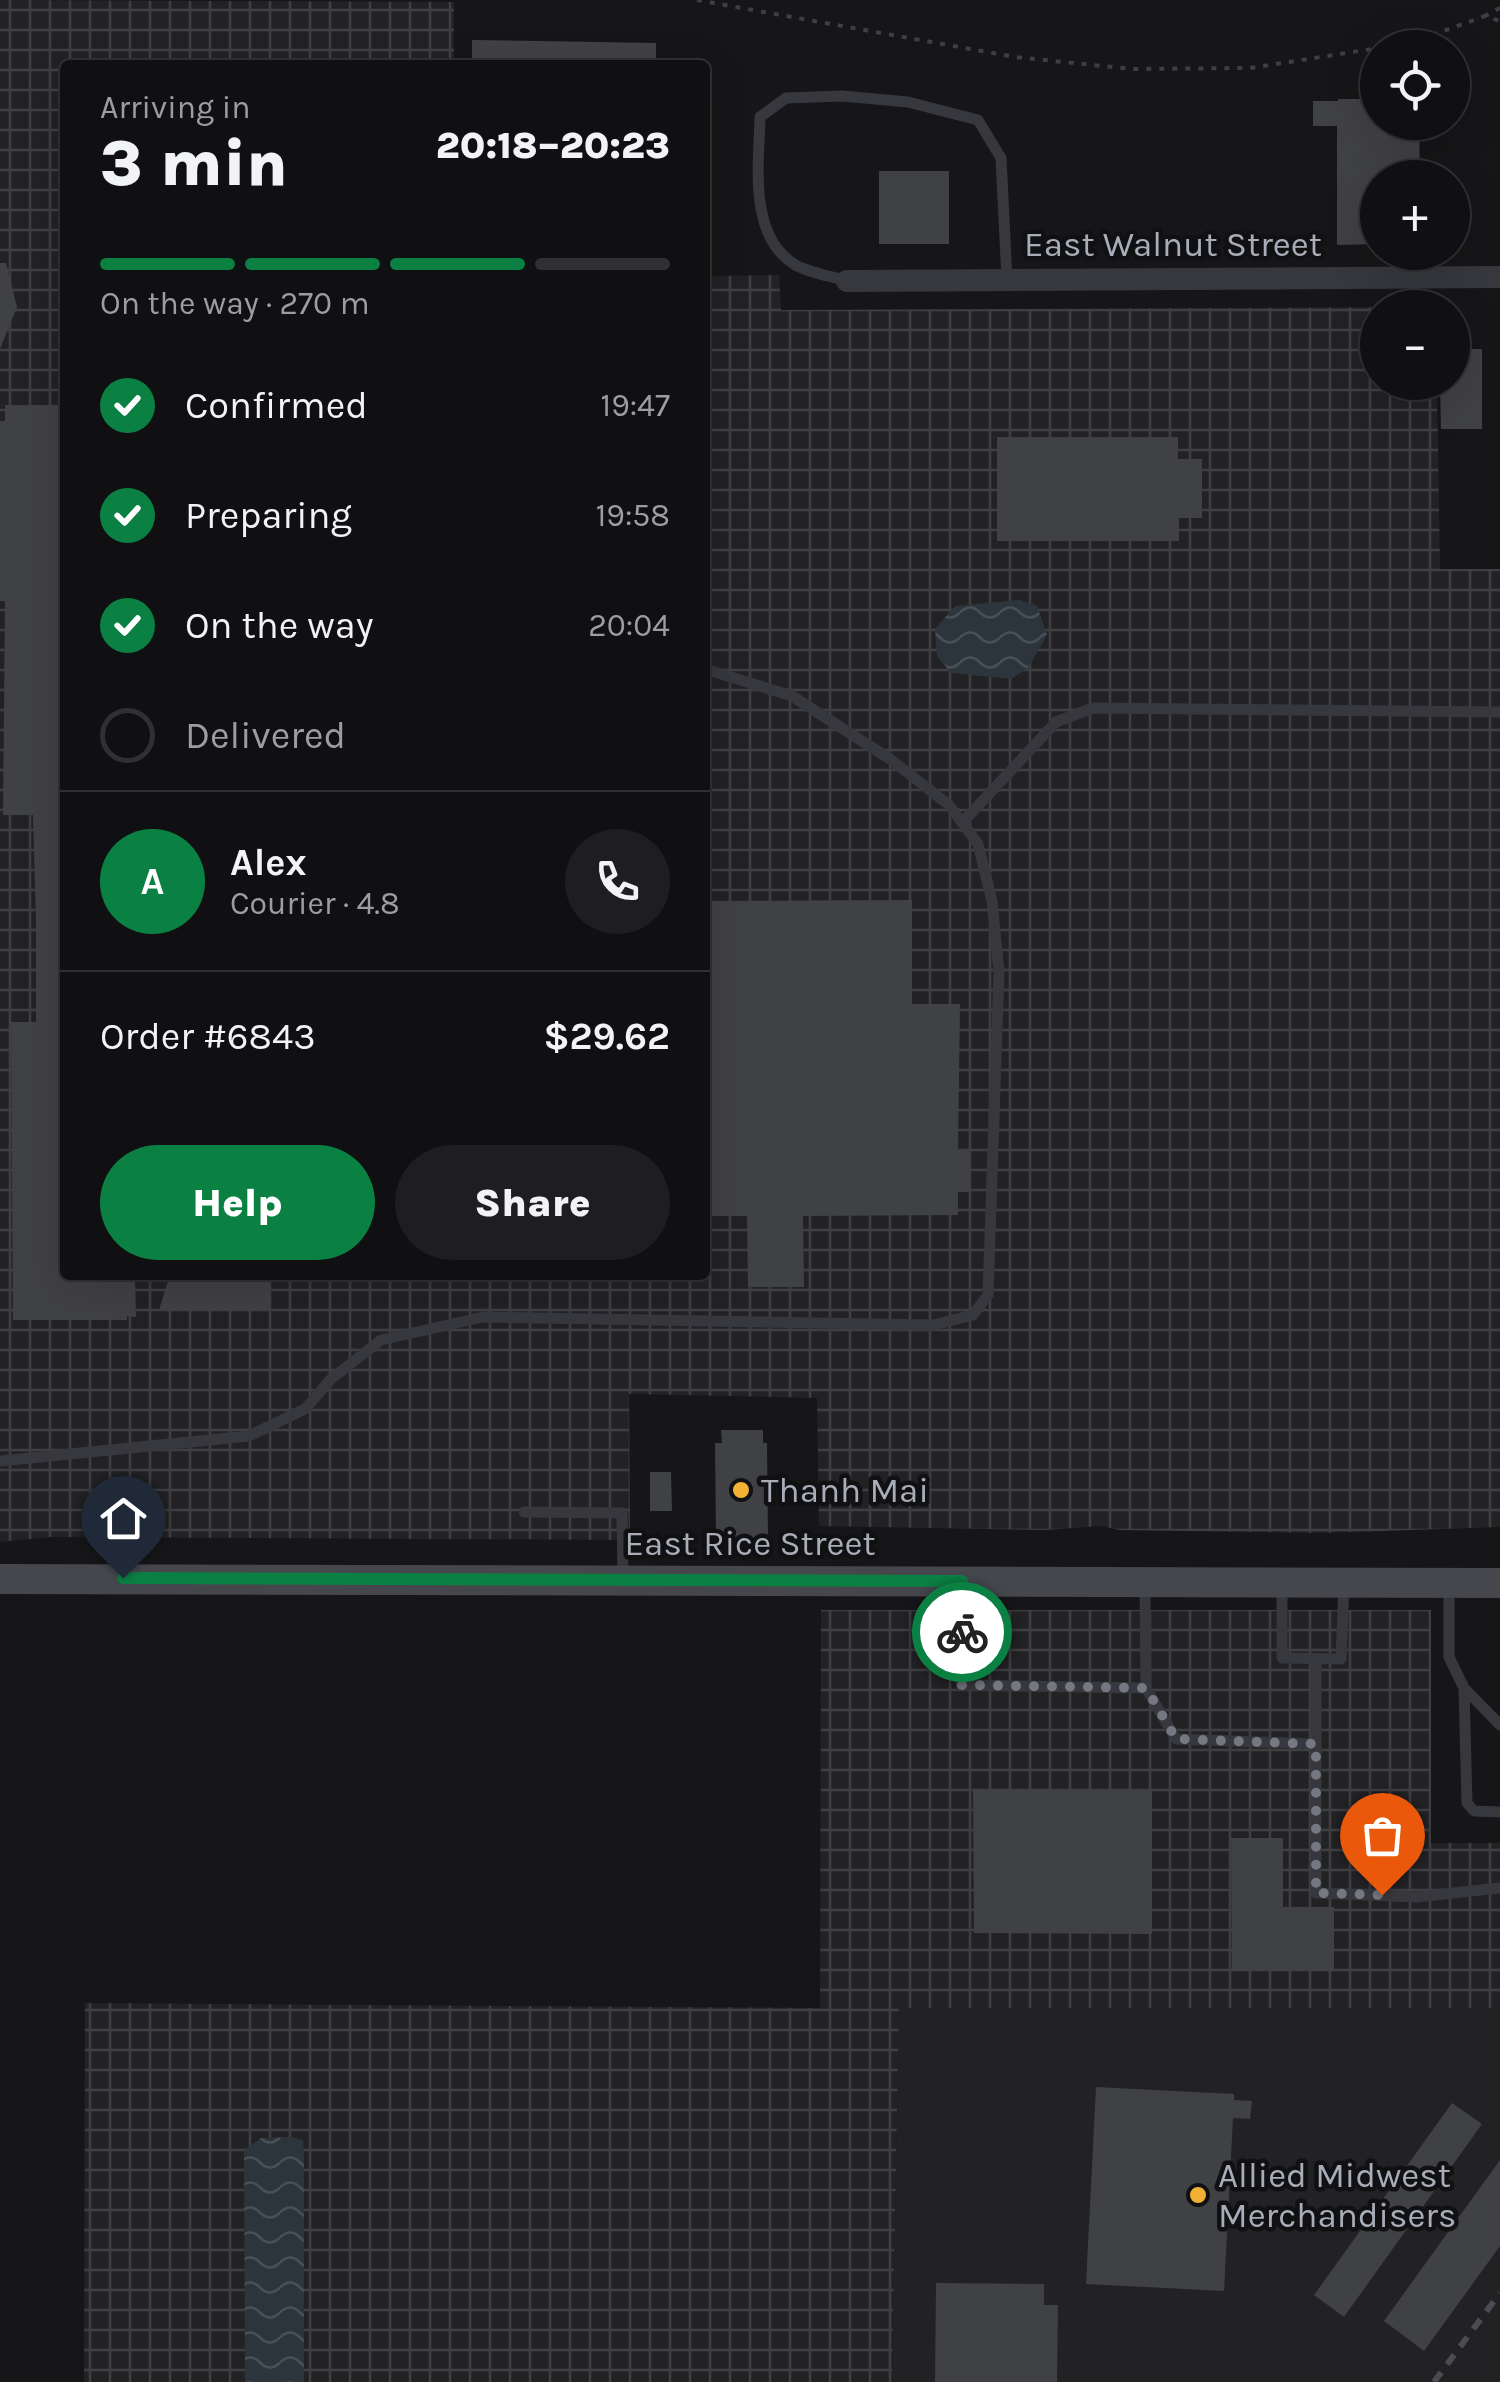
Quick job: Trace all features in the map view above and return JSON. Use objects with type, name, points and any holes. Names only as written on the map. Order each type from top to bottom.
[{"type":"street","name":"East Walnut Street","points":[[847,281],[1500,277]]},
{"type":"street","name":"East Rice Street","points":[[0,1579],[1500,1582]]},
{"type":"lane","points":[[847,281],[793,264],[764,230],[758,188],[760,117],[786,98],[842,96],[908,102],[978,120],[1001,158],[1007,280]]},
{"type":"lane","points":[[0,1460],[249,1436],[305,1409],[331,1379],[382,1340],[483,1318],[933,1326],[973,1315],[988,1296],[999,972],[992,901],[978,844],[949,805],[890,759],[792,696],[710,671]]},
{"type":"lane","points":[[962,822],[1056,722],[1092,708],[1500,712]]},
{"type":"lane","points":[[524,1512],[622,1513],[623,1580]]},
{"type":"lane","points":[[962,1581],[961,1685],[1146,1688]]},
{"type":"lane","points":[[1145,1582],[1146,1688],[1176,1739],[1316,1744]]},
{"type":"lane","points":[[1282,1582],[1282,1658],[1316,1659],[1342,1659],[1344,1582]]},
{"type":"lane","points":[[1449,1582],[1449,1656],[1464,1688],[1500,1725]]},
{"type":"lane","points":[[1316,1659],[1316,1893],[1416,1896],[1500,1888]]},
{"type":"lane","points":[[1464,1688],[1467,1803],[1474,1811],[1500,1812]]},
{"type":"path","points":[[697,0],[1016,57],[1132,69],[1250,68],[1360,51]]},
{"type":"path","points":[[1446,30],[1500,8]]},
{"type":"path","points":[[1485,16],[1500,21]]},
{"type":"shaded area","points":[[0,0],[454,2],[454,60],[60,60],[60,1280],[710,1280],[710,276],[779,275],[781,310],[1360,307],[1360,400],[1437,400],[1440,569],[1500,569],[1500,1527],[1320,1533],[1119,1530],[1101,1526],[1045,1530],[819,1526],[817,1398],[629,1394],[630,1540],[50,1537],[0,1542]]},
{"type":"shaded area","points":[[821,1610],[1431,1610],[1431,1843],[1500,1843],[1500,2008],[899,2008],[892,2382],[84,2382],[85,2003],[820,2008]]},
{"type":"shaded area","name":"Allied Midwest Merchandisers","points":[[899,2006],[1500,2007],[1500,2382],[892,2382]]},
{"type":"water","points":[[1020,600],[1037,606],[1047,635],[1028,668],[1011,679],[951,673],[937,656],[935,629],[955,606]]},
{"type":"water","points":[[293,2137],[303,2141],[304,2151],[304,2382],[245,2382],[244,2150],[261,2138]]},
{"type":"building","points":[[472,40],[656,43],[656,60],[472,60]]},
{"type":"building","points":[[1360,99],[1360,140],[1419,140],[1420,160],[1360,160],[1360,244],[1337,245],[1337,126],[1313,126],[1313,101]]},
{"type":"building","points":[[879,171],[949,171],[949,244],[879,244]]},
{"type":"building","points":[[0,263],[6,263],[17,307],[0,349]]},
{"type":"building","points":[[1470,349],[1482,349],[1482,429],[1441,429],[1440,400],[1470,400]]},
{"type":"building","points":[[5,405],[60,405],[60,1280],[135,1280],[136,1317],[127,1316],[127,1320],[13,1320],[11,1022],[36,1022],[36,921],[33,815],[3,815],[5,601],[0,601],[0,421],[5,421]]},
{"type":"building","points":[[997,437],[1178,437],[1178,459],[1202,459],[1202,518],[1179,518],[1179,541],[997,541]]},
{"type":"building","points":[[912,900],[912,1004],[960,1004],[958,1150],[970,1150],[969,1192],[958,1192],[958,1215],[803,1216],[804,1287],[748,1287],[747,1216],[710,1216],[710,901]]},
{"type":"building","points":[[168,1280],[270,1280],[271,1310],[159,1310]]},
{"type":"building","name":"Thanh Mai","points":[[721,1430],[763,1430],[763,1443],[767,1443],[768,1538],[716,1538],[715,1443],[722,1443]]},
{"type":"building","points":[[650,1472],[671,1472],[672,1511],[650,1511]]},
{"type":"building","points":[[973,1789],[1152,1790],[1152,1934],[974,1933]]},
{"type":"building","points":[[1231,1838],[1283,1838],[1283,1907],[1334,1907],[1334,1971],[1232,1971]]},
{"type":"building","points":[[1096,2087],[1234,2094],[1234,2100],[1252,2101],[1250,2119],[1233,2118],[1224,2291],[1086,2284]]},
{"type":"building","points":[[1452,2103],[1482,2124],[1344,2317],[1314,2295]]},
{"type":"building","points":[[1500,2160],[1500,2246],[1424,2351],[1384,2321]]},
{"type":"building","points":[[936,2283],[1044,2284],[1044,2305],[1058,2305],[1057,2382],[935,2382]]},
{"type":"railway","points":[[1434,2382],[1500,2293]]},
{"type":"way so far","points":[[962,1632],[961,1685],[1146,1688],[1176,1739],[1316,1744],[1316,1893],[1382,1895]]},
{"type":"place","name":"Thanh Mai","points":[[741,1490]]},
{"type":"place","name":"Allied Midwest Merchandisers","points":[[1198,2195]]},
{"type":"route","points":[[123,1578],[962,1581],[962,1632]]}]
